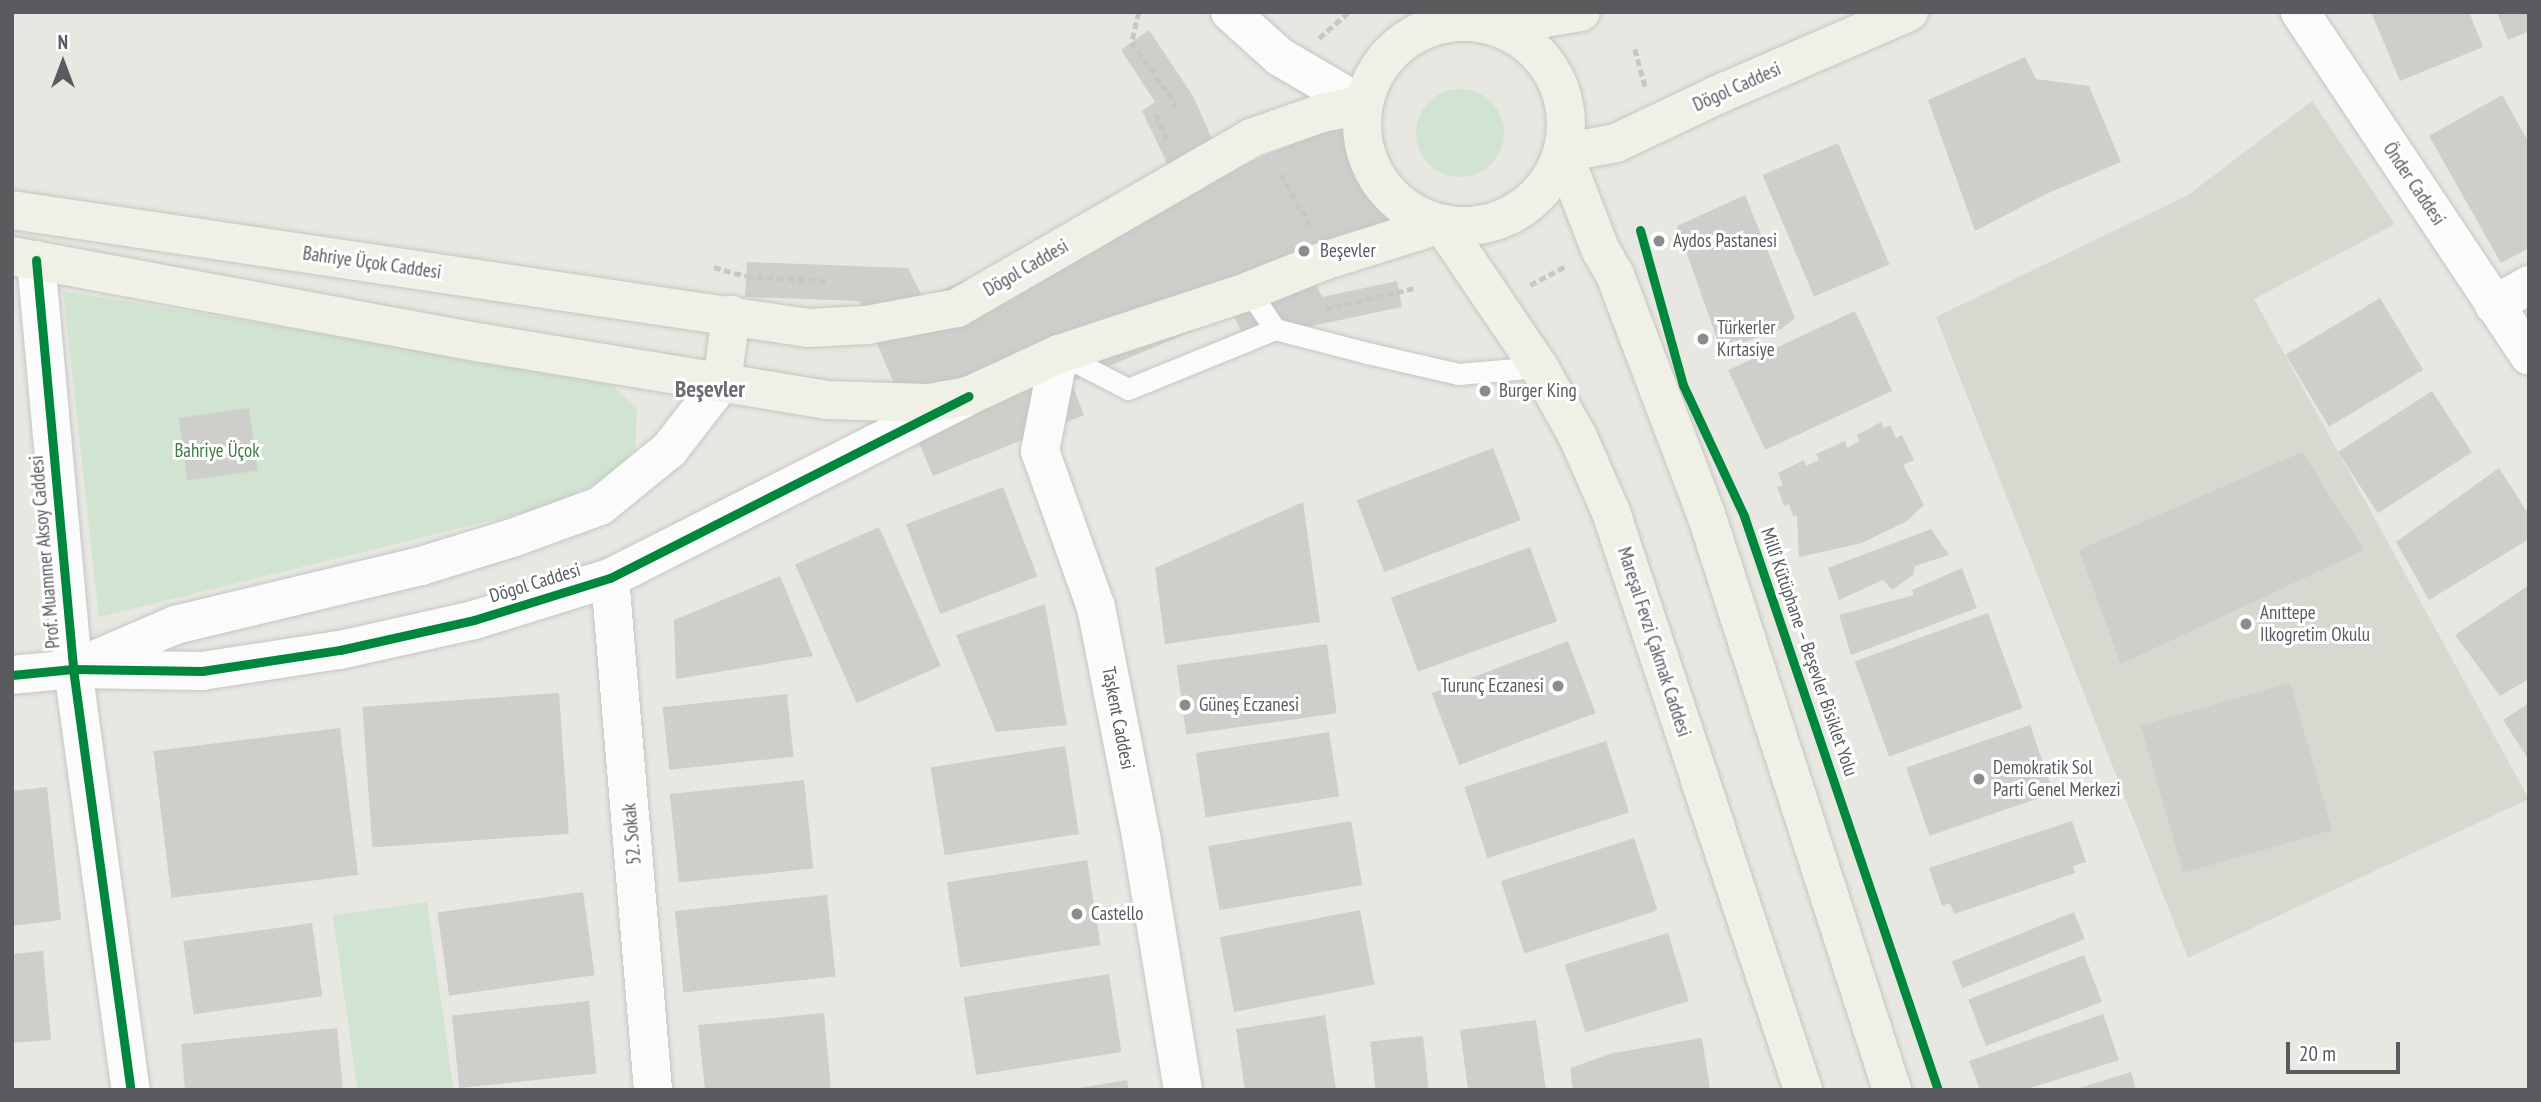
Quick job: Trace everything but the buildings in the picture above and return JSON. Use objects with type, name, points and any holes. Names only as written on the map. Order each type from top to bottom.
[{"type":"main road","points":[[1483,19],[1529,43],[1553,70],[1566,103],[1569,137],[1563,153],[1535,198],[1508,217],[1475,226],[1442,224],[1413,213],[1388,193],[1371,167],[1360,134],[1362,105],[1373,76],[1388,53],[1410,35],[1435,25],[1483,19],[1581,12]]},
{"type":"main road","name":"Dögol Caddesi","points":[[1563,153],[1616,143],[1717,95],[1909,12]]},
{"type":"main road","name":"Dögol Caddesi","points":[[731,315],[808,328],[867,325],[957,308],[1251,138],[1322,113],[1362,105]]},
{"type":"main road","points":[[1563,153],[1600,249],[1615,275],[1706,514],[1892,1090]]},
{"type":"main road","name":"Bahriye Üçok Caddesi","points":[[12,210],[731,315]]},
{"type":"main road","name":"Dögol Caddesi","points":[[722,382],[838,401],[929,403],[968,396],[1059,354],[1249,291],[1324,261],[1442,224]]},
{"type":"main road","name":"Mareşal Fevzi Çakmak Caddesi","points":[[1442,224],[1539,367],[1578,437],[1611,512],[1803,1090]]},
{"type":"main road","points":[[24,258],[483,343],[722,382],[731,315]]},
{"type":"street","points":[[1230,12],[1280,57],[1362,105]]},
{"type":"street","name":"Önder Caddesi","points":[[2300,12],[2529,356]]},
{"type":"street","name":"Prof. Muammer Aksoy Caddesi","points":[[24,258],[73,669],[131,1090]]},
{"type":"street","points":[[2494,305],[2529,285]]},
{"type":"street","name":"Taşkent Caddesi","points":[[1059,354],[1040,451],[1096,607],[1143,842],[1183,1090]]},
{"type":"street","points":[[12,675],[73,669],[175,625],[421,566],[600,506],[669,450],[722,382]]},
{"type":"street","name":"Dögol Caddesi","points":[[73,669],[202,671],[340,650],[474,620],[610,578],[968,396]]},
{"type":"street","name":"52. Sokak","points":[[610,578],[653,1090]]},
{"type":"lane","points":[[1249,291],[1275,329]]},
{"type":"lane","points":[[1059,354],[1128,389],[1275,329],[1458,374],[1539,367]]},
{"type":"path","points":[[1139,12],[1132,42],[1177,106]]},
{"type":"path","points":[[1318,38],[1349,12]]},
{"type":"path","points":[[1635,49],[1647,94]]},
{"type":"path","points":[[1156,114],[1168,145]]},
{"type":"path","points":[[1281,174],[1314,232]]},
{"type":"path","points":[[1525,288],[1566,265]]},
{"type":"path","points":[[714,267],[746,276],[827,281]]},
{"type":"path","points":[[1325,309],[1413,288]]},
{"type":"shaded area","name":"Anıttepe Ilkogretim Okulu","points":[[2312,101],[2395,224],[2254,299],[2529,799],[2188,958],[1936,317],[2188,195]]},
{"type":"green space","points":[[1460,89],[1477,92],[1491,102],[1501,116],[1504,133],[1501,150],[1491,164],[1477,174],[1460,177],[1443,174],[1429,164],[1419,150],[1416,133],[1419,116],[1429,102],[1443,92]]},
{"type":"green space","name":"Bahriye Üçok","points":[[63,291],[606,380],[637,408],[635,448],[615,474],[545,507],[99,617]]},
{"type":"green space","points":[[427,902],[453,1090],[357,1090],[333,915]]},
{"type":"cycle path","name":"Millî Kütüphane – Beşevler Bisiklet Yolu","points":[[1640,230],[1683,385],[1744,516],[1938,1090]]},
{"type":"cycle path","points":[[36,260],[73,669],[131,1090]]},
{"type":"cycle path","points":[[12,675],[73,669],[202,671],[340,650],[474,620],[610,578],[968,396]]},
{"type":"place","name":"Aydos Pastanesi","points":[[1659,241]]},
{"type":"place","name":"Beşevler","points":[[1304,251]]},
{"type":"place","name":"Türkerler Kırtasiye","points":[[1703,339]]},
{"type":"place","name":"Burger King","points":[[1485,391]]},
{"type":"place","name":"Anıttepe Ilkogretim Okulu","points":[[2246,624]]},
{"type":"place","name":"Turunç Eczanesi","points":[[1558,686]]},
{"type":"place","name":"Güneş Eczanesi","points":[[1185,705]]},
{"type":"place","name":"Demokratik Sol Parti Genel Merkezi","points":[[1979,779]]},
{"type":"place","name":"Castello","points":[[1077,914]]},
{"type":"district","name":"Beşevler","points":[[710,389]]}]
